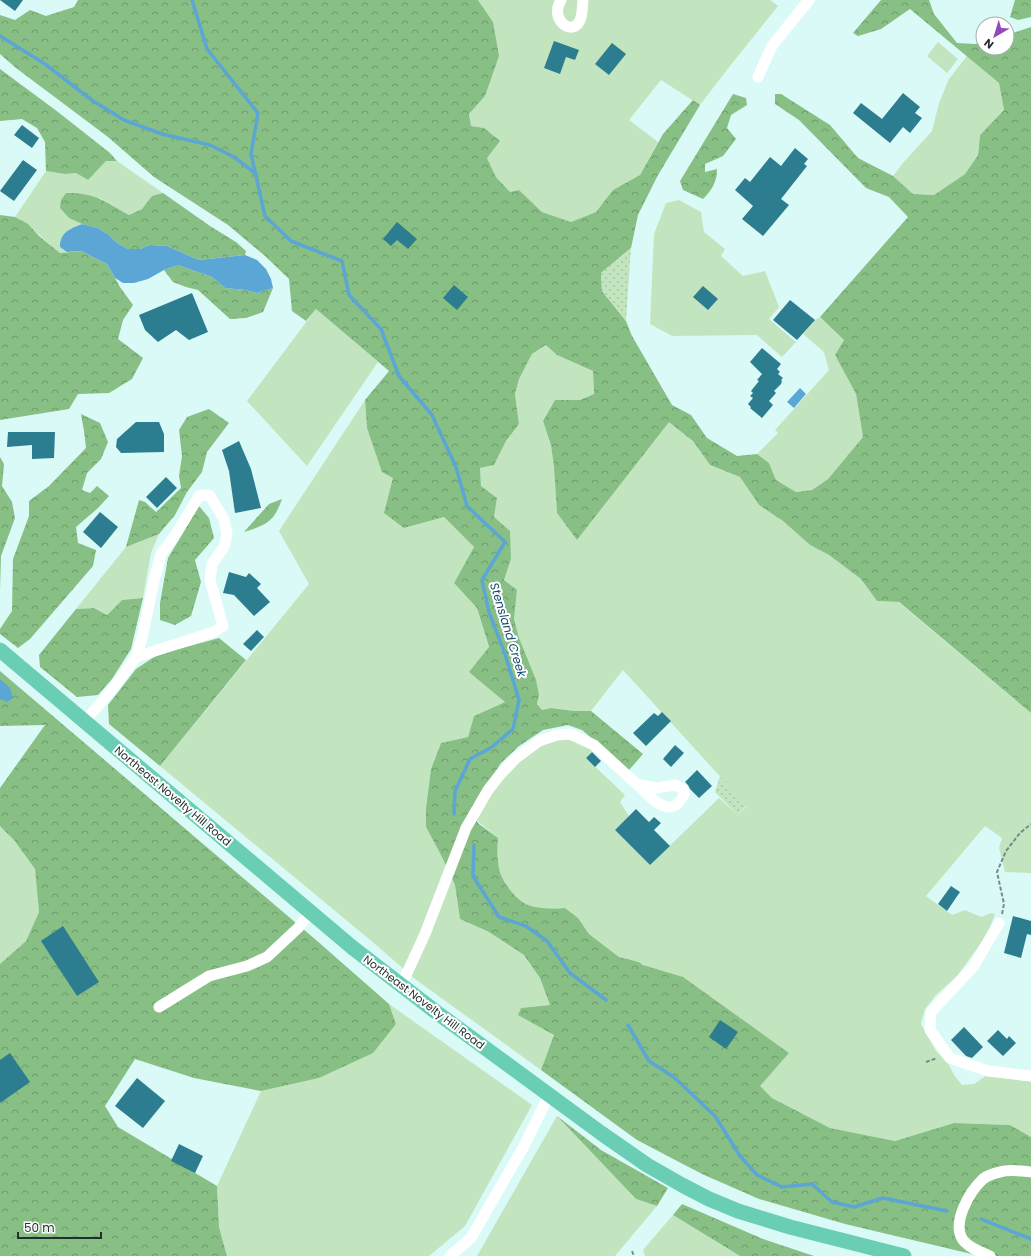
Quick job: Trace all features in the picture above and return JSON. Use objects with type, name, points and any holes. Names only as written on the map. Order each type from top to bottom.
[{"type":"main road","name":"Northeast Novelty Hill Road","points":[[0,650],[310,913],[401,986],[647,1165],[709,1199],[738,1211],[790,1227],[904,1256]]},
{"type":"street","points":[[561,0],[557,10],[558,16],[562,23],[567,26],[575,26],[579,24],[583,0]]},
{"type":"street","points":[[758,77],[772,46],[810,0]]},
{"type":"street","points":[[85,721],[114,687],[136,657],[162,554],[199,496],[205,494],[210,496],[224,519],[227,534],[224,546],[212,564],[210,580],[223,626],[214,632],[136,657]]},
{"type":"street","points":[[401,986],[425,934],[466,828],[488,790],[516,758],[539,741],[557,735],[570,734],[594,746],[639,785]]},
{"type":"street","points":[[159,1008],[210,976],[247,966],[267,957],[298,928],[310,913]]},
{"type":"street","points":[[999,923],[973,967],[931,1012],[930,1030],[950,1058],[988,1071],[1031,1076]]},
{"type":"street","points":[[464,1256],[471,1238],[524,1146],[550,1095]]},
{"type":"street","points":[[990,1256],[976,1250],[963,1240],[959,1227],[962,1211],[968,1198],[984,1179],[1002,1171],[1031,1172]]},
{"type":"street","points":[[450,1256],[471,1238]]},
{"type":"path","points":[[999,923],[1004,904],[997,872],[1006,851],[1020,833],[1031,824]]},
{"type":"path","points":[[632,1251],[634,1256]]},
{"type":"green space","points":[[78,0],[478,0],[493,22],[499,56],[485,96],[469,114],[471,126],[484,128],[500,141],[487,158],[496,177],[510,192],[519,190],[542,212],[571,222],[596,212],[613,190],[640,175],[663,134],[693,100],[700,105],[658,175],[638,215],[631,248],[601,273],[602,291],[626,321],[632,336],[672,405],[691,415],[707,438],[737,456],[757,454],[769,463],[776,480],[796,492],[812,490],[828,479],[863,437],[856,394],[835,355],[844,340],[820,317],[908,217],[889,197],[866,188],[799,120],[775,104],[775,94],[781,94],[830,125],[858,158],[893,176],[913,194],[934,195],[965,174],[978,155],[980,135],[1004,110],[999,83],[910,9],[881,29],[858,36],[853,33],[881,0],[929,0],[934,14],[957,43],[975,44],[975,56],[1015,56],[1015,32],[1031,27],[1031,713],[899,602],[877,601],[861,579],[829,555],[810,545],[783,521],[759,505],[740,477],[710,465],[693,441],[669,422],[577,540],[557,513],[551,445],[543,421],[555,400],[580,400],[594,394],[593,371],[557,355],[546,345],[532,354],[519,379],[515,394],[519,424],[506,441],[494,465],[480,468],[481,486],[497,498],[494,517],[510,531],[511,559],[504,580],[517,590],[514,619],[519,638],[536,680],[539,695],[537,704],[542,710],[551,708],[574,711],[591,711],[643,754],[629,770],[582,730],[568,725],[543,730],[519,746],[501,763],[469,812],[479,824],[498,838],[498,864],[500,872],[507,886],[519,900],[528,905],[537,907],[551,909],[565,908],[578,918],[589,934],[619,957],[683,977],[789,1053],[760,1086],[772,1098],[830,1128],[895,1141],[954,1123],[1010,1125],[1031,1137],[1031,1256],[980,1256],[845,1224],[759,1199],[702,1174],[637,1140],[541,1070],[554,1035],[518,1015],[521,1008],[550,1005],[540,978],[524,955],[489,932],[460,919],[455,885],[426,827],[426,808],[431,769],[441,743],[468,737],[474,716],[505,702],[469,672],[489,647],[477,608],[454,583],[474,547],[444,517],[404,528],[384,513],[393,478],[382,472],[367,428],[365,400],[389,371],[316,309],[306,321],[292,311],[289,279],[265,256],[228,225],[154,177],[108,137],[16,68],[0,54],[0,15],[15,20],[30,10],[46,16],[74,7]]},
{"type":"green space","points":[[478,0],[770,0],[778,6],[700,105],[661,80],[629,120],[658,142],[640,175],[613,190],[596,212],[571,222],[542,212],[519,190],[510,192],[496,177],[487,158],[484,128],[471,126],[469,114],[485,96],[493,22]]},
{"type":"green space","points":[[1015,0],[1031,0],[1031,17],[1018,20],[1015,19],[1015,16],[1010,16]]},
{"type":"green space","points":[[938,42],[958,59],[947,73],[927,56]]},
{"type":"green space","points":[[967,56],[999,83],[1004,110],[980,135],[978,155],[965,174],[934,195],[913,194],[893,176],[932,131],[939,103],[949,79]]},
{"type":"green space","points":[[0,69],[58,112],[110,153],[117,161],[106,161],[88,180],[76,173],[65,174],[46,171],[45,142],[37,128],[22,119],[0,121]]},
{"type":"green space","points":[[733,94],[746,98],[747,105],[731,115],[727,128],[736,139],[723,156],[705,164],[705,172],[717,169],[717,174],[713,186],[703,199],[683,190],[680,181]]},
{"type":"green space","points":[[107,160],[117,161],[163,193],[152,196],[142,209],[129,215],[100,198],[69,218],[82,224],[68,230],[60,247],[67,252],[60,253],[33,229],[15,217],[46,171],[65,174],[76,173],[88,180]]},
{"type":"green space","points":[[66,193],[93,196],[129,215],[142,209],[152,196],[163,193],[210,226],[236,242],[246,251],[245,255],[199,260],[167,246],[150,245],[140,249],[128,249],[117,243],[109,235],[98,228],[82,224],[69,218],[60,208],[61,200]]},
{"type":"green space","points":[[679,200],[701,212],[704,232],[725,249],[721,256],[743,276],[765,271],[779,307],[769,319],[796,342],[782,357],[757,335],[672,336],[650,324],[654,234],[666,203]]},
{"type":"green space","points":[[0,215],[15,217],[28,224],[39,236],[60,253],[81,251],[107,264],[120,287],[133,305],[123,320],[118,339],[143,358],[132,379],[109,393],[78,394],[69,409],[0,420]]},
{"type":"green space","points":[[631,248],[626,321],[602,291],[601,273]]},
{"type":"green space","points":[[178,265],[212,277],[225,288],[257,293],[273,288],[263,312],[246,318],[230,319],[198,290],[173,282],[164,270]]},
{"type":"green space","points":[[316,309],[378,362],[307,466],[247,401]]},
{"type":"green space","points":[[820,317],[844,340],[835,355],[856,394],[863,437],[828,479],[812,490],[796,492],[776,480],[769,463],[757,454],[778,433],[775,430],[829,370],[824,352],[803,334],[815,320]]},
{"type":"green space","points":[[547,345],[557,355],[593,371],[594,394],[580,400],[555,400],[543,421],[551,445],[557,513],[577,540],[669,421],[693,441],[710,465],[740,477],[759,505],[783,521],[810,545],[829,555],[861,579],[877,601],[898,602],[1031,713],[1031,874],[1005,872],[999,848],[1002,838],[985,826],[926,896],[952,915],[965,910],[981,917],[991,913],[995,914],[987,935],[957,976],[936,995],[925,1009],[921,1024],[936,1051],[949,1065],[954,1075],[962,1085],[974,1084],[990,1073],[1022,1081],[1031,1081],[1031,1137],[1010,1125],[954,1123],[895,1141],[830,1128],[772,1098],[759,1086],[789,1053],[639,962],[619,957],[589,934],[578,918],[565,908],[542,908],[519,900],[511,892],[504,881],[498,864],[498,838],[475,819],[501,778],[518,762],[534,750],[553,739],[574,741],[584,745],[592,751],[586,758],[625,795],[620,802],[629,816],[615,830],[650,865],[719,798],[738,815],[747,806],[623,670],[591,711],[574,711],[551,708],[542,710],[537,704],[539,695],[514,619],[517,590],[504,580],[511,559],[494,517],[497,498],[481,486],[480,468],[494,465],[506,441],[519,424],[515,394],[519,379],[532,354]]},
{"type":"green space","points":[[365,400],[367,428],[393,478],[404,528],[444,517],[474,547],[454,583],[477,608],[505,702],[474,716],[468,737],[441,743],[431,769],[426,808],[426,827],[455,885],[460,919],[489,932],[524,955],[540,978],[550,1005],[521,1008],[554,1035],[541,1070],[415,979],[375,944],[160,766],[309,584],[279,531]]},
{"type":"green space","points":[[209,409],[229,423],[207,452],[202,472],[187,492],[175,515],[159,534],[126,547],[139,500],[145,502],[156,512],[181,488],[179,476],[182,456],[179,430],[187,417]]},
{"type":"green space","points":[[81,414],[100,423],[108,442],[101,459],[87,473],[82,490],[90,493],[97,486],[109,496],[98,508],[76,527],[78,543],[96,550],[93,566],[30,639],[18,648],[0,634],[0,629],[12,611],[13,559],[29,516],[29,501],[49,486],[86,448]]},
{"type":"green space","points":[[0,457],[4,464],[2,486],[12,502],[15,518],[1,556],[0,591]]},
{"type":"green space","points":[[282,499],[276,513],[268,522],[264,525],[244,532],[269,504]]},
{"type":"green space","points":[[199,506],[209,518],[214,538],[195,560],[201,582],[191,616],[175,625],[160,620],[160,603],[168,558]]},
{"type":"green space","points":[[159,534],[151,553],[143,598],[122,600],[107,615],[94,608],[76,609],[126,547]]},
{"type":"green space","points":[[143,598],[131,649],[112,679],[98,695],[77,697],[40,667],[39,655],[76,609],[94,608],[107,615],[122,600]]},
{"type":"green space","points":[[219,638],[246,660],[160,766],[109,724],[108,705],[136,669],[157,655]]},
{"type":"green space","points":[[0,671],[389,1004],[396,1024],[373,1053],[319,1078],[261,1091],[194,1078],[135,1059],[105,1106],[118,1127],[217,1186],[219,1227],[227,1256],[0,1256],[0,964],[26,941],[39,912],[35,869],[14,840],[0,826],[0,788],[45,725],[0,726]]},
{"type":"green space","points":[[720,776],[747,805],[738,815],[715,792]]},
{"type":"green space","points":[[0,826],[14,840],[35,869],[39,912],[26,941],[0,964]]},
{"type":"green space","points":[[389,1004],[532,1105],[465,1226],[429,1256],[227,1256],[219,1227],[217,1186],[261,1091],[319,1078],[396,1024]]},
{"type":"green space","points":[[557,1116],[636,1199],[657,1206],[615,1256],[477,1256]]},
{"type":"green space","points":[[557,1116],[601,1150],[668,1188],[657,1206],[636,1199]]},
{"type":"green space","points":[[682,1204],[763,1239],[814,1256],[740,1256],[673,1215]]},
{"type":"green space","points":[[673,1215],[740,1256],[645,1256],[643,1250]]},
{"type":"water","points":[[82,224],[98,228],[109,235],[117,243],[128,249],[140,249],[150,245],[167,246],[199,260],[245,255],[257,260],[266,269],[271,279],[273,288],[257,293],[225,288],[212,277],[178,265],[164,270],[148,279],[134,283],[123,283],[115,278],[107,264],[81,251],[67,252],[60,247],[60,242],[64,234]]},
{"type":"water","points":[[800,388],[806,394],[794,408],[787,402]]},
{"type":"water","points":[[0,679],[10,688],[13,698],[7,702],[0,699]]},
{"type":"building","points":[[0,0],[23,0],[15,11]]},
{"type":"building","points":[[554,41],[579,50],[575,60],[566,57],[560,74],[544,68]]},
{"type":"building","points":[[612,43],[626,54],[609,75],[595,64]]},
{"type":"building","points":[[903,93],[920,107],[915,113],[922,118],[910,133],[903,127],[890,143],[853,113],[861,103],[882,119]]},
{"type":"building","points":[[22,125],[39,138],[32,148],[14,135]]},
{"type":"building","points":[[795,148],[808,159],[804,164],[807,166],[781,199],[789,205],[763,236],[742,219],[753,206],[735,190],[745,178],[750,182],[770,157],[781,166]]},
{"type":"building","points":[[23,160],[37,170],[14,201],[0,191]]},
{"type":"building","points":[[397,222],[417,239],[408,249],[397,240],[391,246],[383,239]]},
{"type":"building","points":[[454,285],[468,297],[457,310],[443,298]]},
{"type":"building","points":[[703,286],[718,299],[708,310],[693,297]]},
{"type":"building","points":[[192,293],[208,332],[189,340],[176,330],[158,342],[145,330],[139,315]]},
{"type":"building","points":[[790,300],[815,320],[797,340],[773,320]]},
{"type":"building","points":[[762,348],[781,364],[777,369],[780,372],[778,374],[783,378],[781,380],[781,384],[774,391],[776,393],[769,401],[773,405],[762,418],[750,408],[751,407],[748,404],[753,398],[750,396],[753,393],[751,391],[759,381],[757,380],[762,374],[750,362]]},
{"type":"building","points":[[136,422],[159,422],[164,434],[164,452],[121,453],[116,447],[117,439]]},
{"type":"building","points":[[8,432],[55,432],[54,458],[32,459],[32,445],[7,447]]},
{"type":"building","points":[[239,441],[251,469],[261,508],[235,513],[229,471],[222,450]]},
{"type":"building","points":[[166,477],[177,488],[157,508],[146,497]]},
{"type":"building","points":[[100,512],[118,527],[101,548],[83,532]]},
{"type":"building","points":[[229,572],[246,577],[249,573],[261,584],[257,588],[270,602],[254,616],[234,595],[223,593]]},
{"type":"building","points":[[257,630],[264,637],[251,651],[243,644]]},
{"type":"building","points":[[662,712],[671,721],[646,746],[633,733],[654,713],[658,716]]},
{"type":"building","points":[[675,745],[684,753],[671,767],[663,759]]},
{"type":"building","points":[[592,752],[601,761],[595,767],[586,758]]},
{"type":"building","points":[[697,770],[712,786],[699,798],[685,782]]},
{"type":"building","points":[[636,809],[649,822],[654,817],[661,823],[654,830],[670,846],[650,865],[615,830]]},
{"type":"building","points":[[951,886],[960,892],[947,911],[938,904]]},
{"type":"building","points":[[1013,916],[1031,921],[1031,935],[1027,934],[1021,958],[1004,953]]},
{"type":"building","points":[[63,926],[99,982],[77,996],[41,941]]},
{"type":"building","points":[[720,1020],[738,1032],[726,1049],[709,1037]]},
{"type":"building","points":[[964,1027],[983,1047],[972,1058],[966,1056],[951,1040]]},
{"type":"building","points":[[998,1030],[1007,1039],[1009,1036],[1016,1043],[1003,1056],[987,1041]]},
{"type":"building","points":[[10,1053],[30,1082],[0,1103],[0,1060]]},
{"type":"building","points":[[137,1078],[165,1101],[143,1128],[115,1106]]},
{"type":"building","points":[[179,1144],[203,1156],[195,1173],[171,1161]]},
{"type":"waterway","name":"Stensland Creek","points":[[192,0],[207,49],[258,113],[251,154],[265,216],[291,241],[342,261],[349,295],[381,329],[399,376],[432,415],[456,467],[467,506],[505,542],[482,580],[489,612],[505,654],[519,700],[513,729],[492,747],[470,759],[455,791],[454,814]]},
{"type":"waterway","points":[[0,36],[45,64],[93,101],[124,120],[162,134],[210,145],[234,157],[255,173]]},
{"type":"waterway","name":"Stensland Creek","points":[[474,845],[473,876],[499,917],[526,926],[547,941],[570,973],[606,1000]]},
{"type":"waterway","name":"Stensland Creek","points":[[628,1025],[649,1061],[675,1078],[715,1116],[740,1156],[757,1175],[782,1187],[812,1184],[832,1202],[854,1207],[883,1198],[947,1211]]},
{"type":"waterway","name":"Stensland Creek","points":[[981,1219],[1031,1239]]}]
